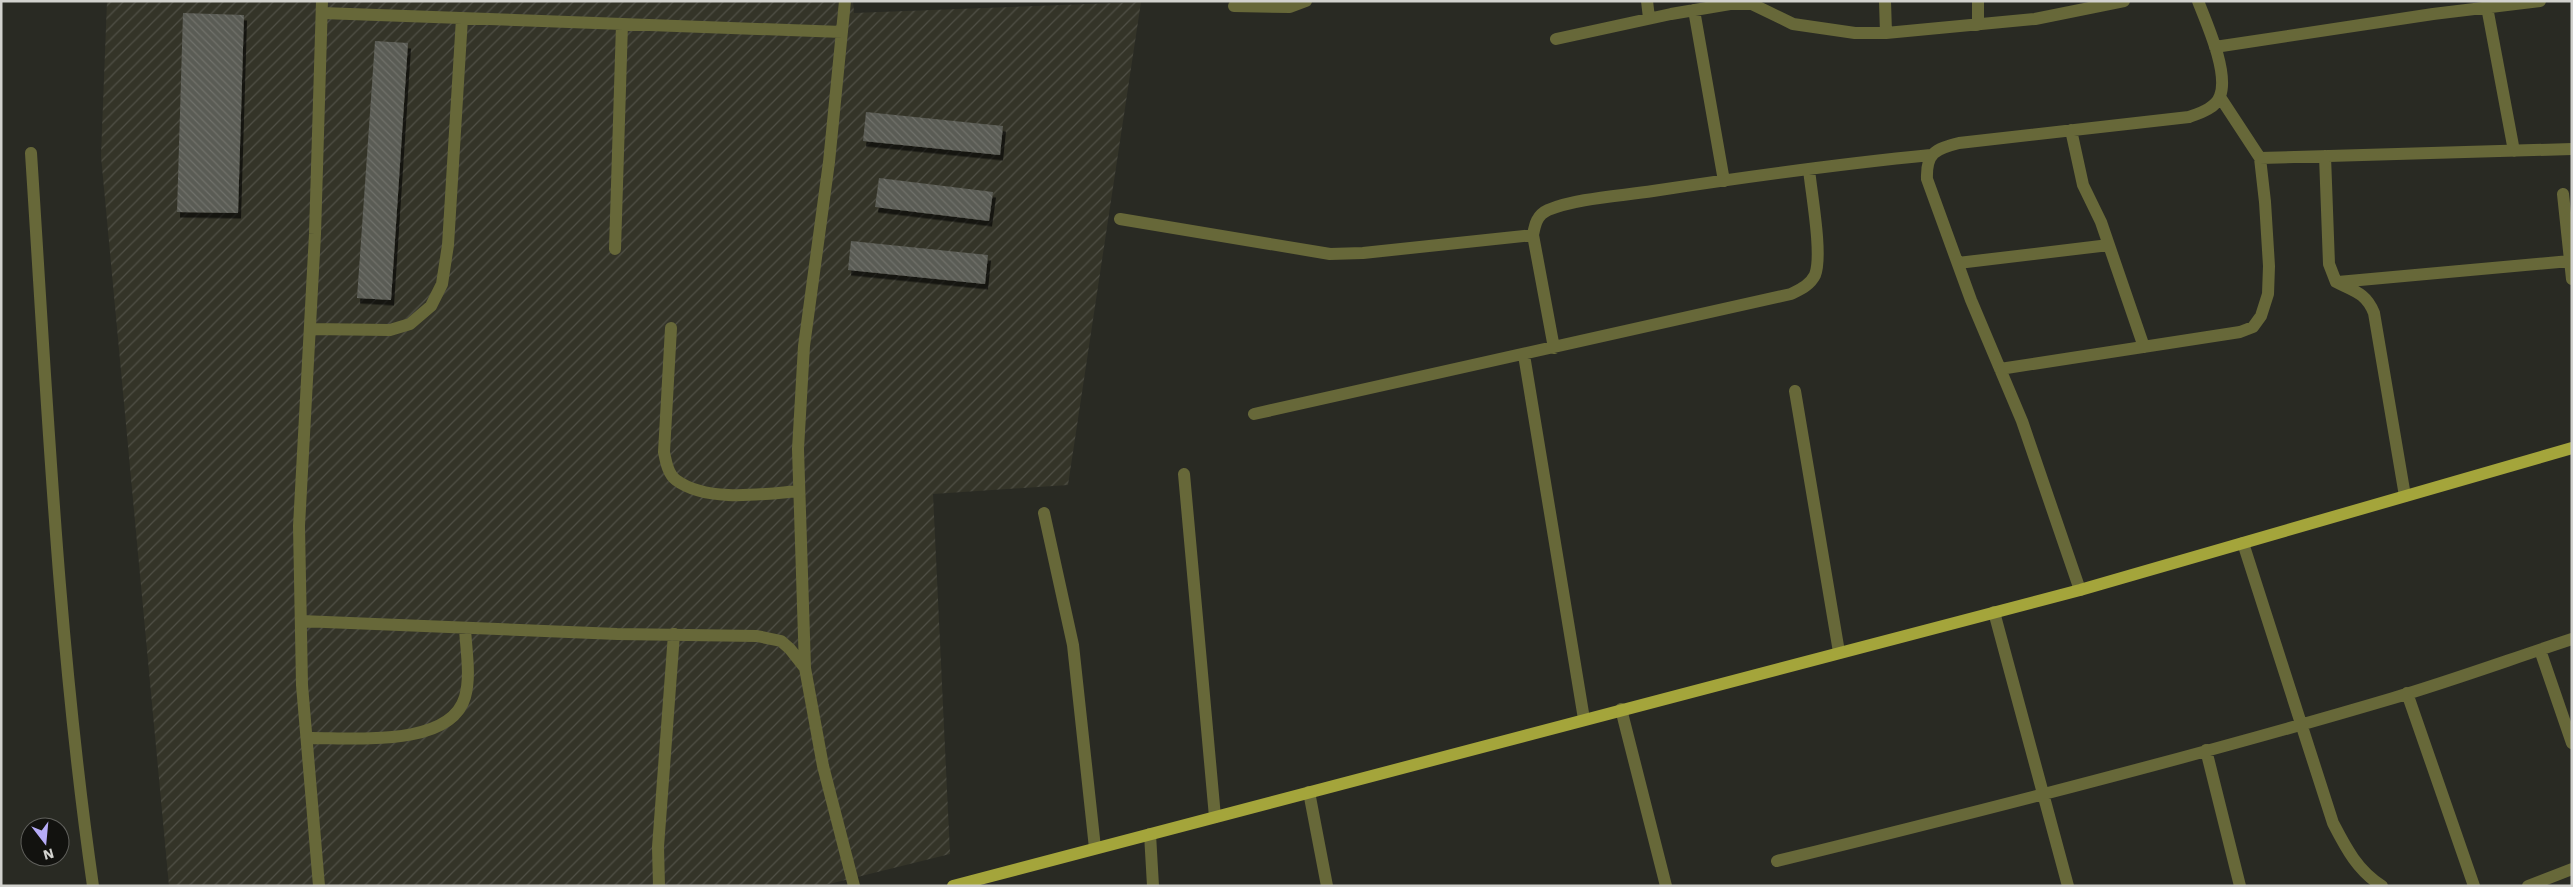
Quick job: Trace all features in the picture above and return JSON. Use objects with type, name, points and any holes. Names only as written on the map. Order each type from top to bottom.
[{"type":"main road","points":[[954,886],[1621,709],[2080,590],[2572,448]]},
{"type":"street","points":[[845,1],[829,162],[804,346],[798,449],[805,668],[823,766],[854,886]]},
{"type":"street","points":[[1234,6],[1290,7],[1306,1]]},
{"type":"street","points":[[1647,1],[1650,18]]},
{"type":"street","points":[[1885,1],[1886,34]]},
{"type":"street","points":[[1978,1],[1978,25]]},
{"type":"street","points":[[1556,39],[1694,10],[1752,4],[1762,5],[1793,24],[1855,33],[1886,34],[2035,19],[2124,1]]},
{"type":"street","points":[[1554,348],[1533,234],[1535,223],[1539,216],[1557,208],[1724,181],[1809,168],[1931,154],[1942,147],[1959,143],[2188,117],[2208,110],[2220,97],[2222,79],[2215,46],[2198,1]]},
{"type":"street","points":[[2215,46],[2433,8],[2487,7],[2540,1]]},
{"type":"street","points":[[319,886],[307,738],[298,526],[310,329],[322,7],[462,18],[842,32]]},
{"type":"street","points":[[2487,7],[2514,151]]},
{"type":"street","points":[[1694,10],[1724,181]]},
{"type":"street","points":[[310,329],[390,330],[410,324],[430,306],[442,284],[448,245],[462,18]]},
{"type":"street","points":[[615,249],[622,24]]},
{"type":"street","points":[[2000,368],[2240,332],[2253,327],[2261,316],[2268,294],[2269,266],[2260,158],[2220,97]]},
{"type":"street","points":[[2071,130],[2083,185],[2109,245],[2144,347]]},
{"type":"street","points":[[2260,158],[2572,149]]},
{"type":"street","points":[[31,153],[59,577],[81,800],[93,886]]},
{"type":"street","points":[[1931,154],[1926,166],[1927,179],[1958,263],[2022,421],[2080,590]]},
{"type":"street","points":[[2325,156],[2329,264],[2336,282],[2357,292],[2369,301],[2374,313],[2405,496]]},
{"type":"street","points":[[1254,414],[1765,302],[1791,294],[1806,287],[1815,275],[1818,259],[1809,168]]},
{"type":"street","points":[[2563,194],[2572,279]]},
{"type":"street","points":[[1120,219],[1330,254],[1363,253],[1533,234]]},
{"type":"street","points":[[1958,263],[2109,245]]},
{"type":"street","points":[[2336,282],[2570,261]]},
{"type":"street","points":[[671,328],[664,452],[667,468],[676,480],[702,491],[745,496],[799,491]]},
{"type":"street","points":[[1524,355],[1584,719]]},
{"type":"street","points":[[1795,391],[1840,652]]},
{"type":"street","points":[[1184,474],[1215,817]]},
{"type":"street","points":[[1044,512],[1073,645],[1096,848]]},
{"type":"street","points":[[2243,543],[2333,823],[2363,873],[2382,886]]},
{"type":"street","points":[[1994,612],[2068,886]]},
{"type":"street","points":[[301,621],[465,628],[719,634],[772,638],[790,649],[805,668]]},
{"type":"street","points":[[307,738],[396,736],[426,732],[447,724],[465,698],[468,678],[465,628]]},
{"type":"street","points":[[659,886],[658,846],[674,634]]},
{"type":"street","points":[[1777,862],[2044,796],[2407,693],[2572,640]]},
{"type":"street","points":[[2540,650],[2572,743]]},
{"type":"street","points":[[2407,693],[2474,886]]},
{"type":"street","points":[[1621,709],[1666,886]]},
{"type":"street","points":[[2206,750],[2240,886]]},
{"type":"street","points":[[1309,792],[1327,886]]},
{"type":"street","points":[[1150,834],[1152,886]]},
{"type":"street","points":[[2528,886],[2572,869]]},
{"type":"shaded area","points":[[107,1],[853,1],[854,13],[1141,2],[1068,485],[933,494],[950,854],[821,886],[169,886],[101,156]]},
{"type":"building","points":[[183,13],[244,15],[238,213],[177,212]]},
{"type":"building","points":[[375,41],[408,43],[391,300],[357,298]]},
{"type":"building","points":[[866,112],[1003,126],[1000,155],[863,141]]},
{"type":"building","points":[[879,178],[993,192],[989,221],[875,207]]},
{"type":"building","points":[[851,241],[988,255],[985,284],[848,270]]}]
